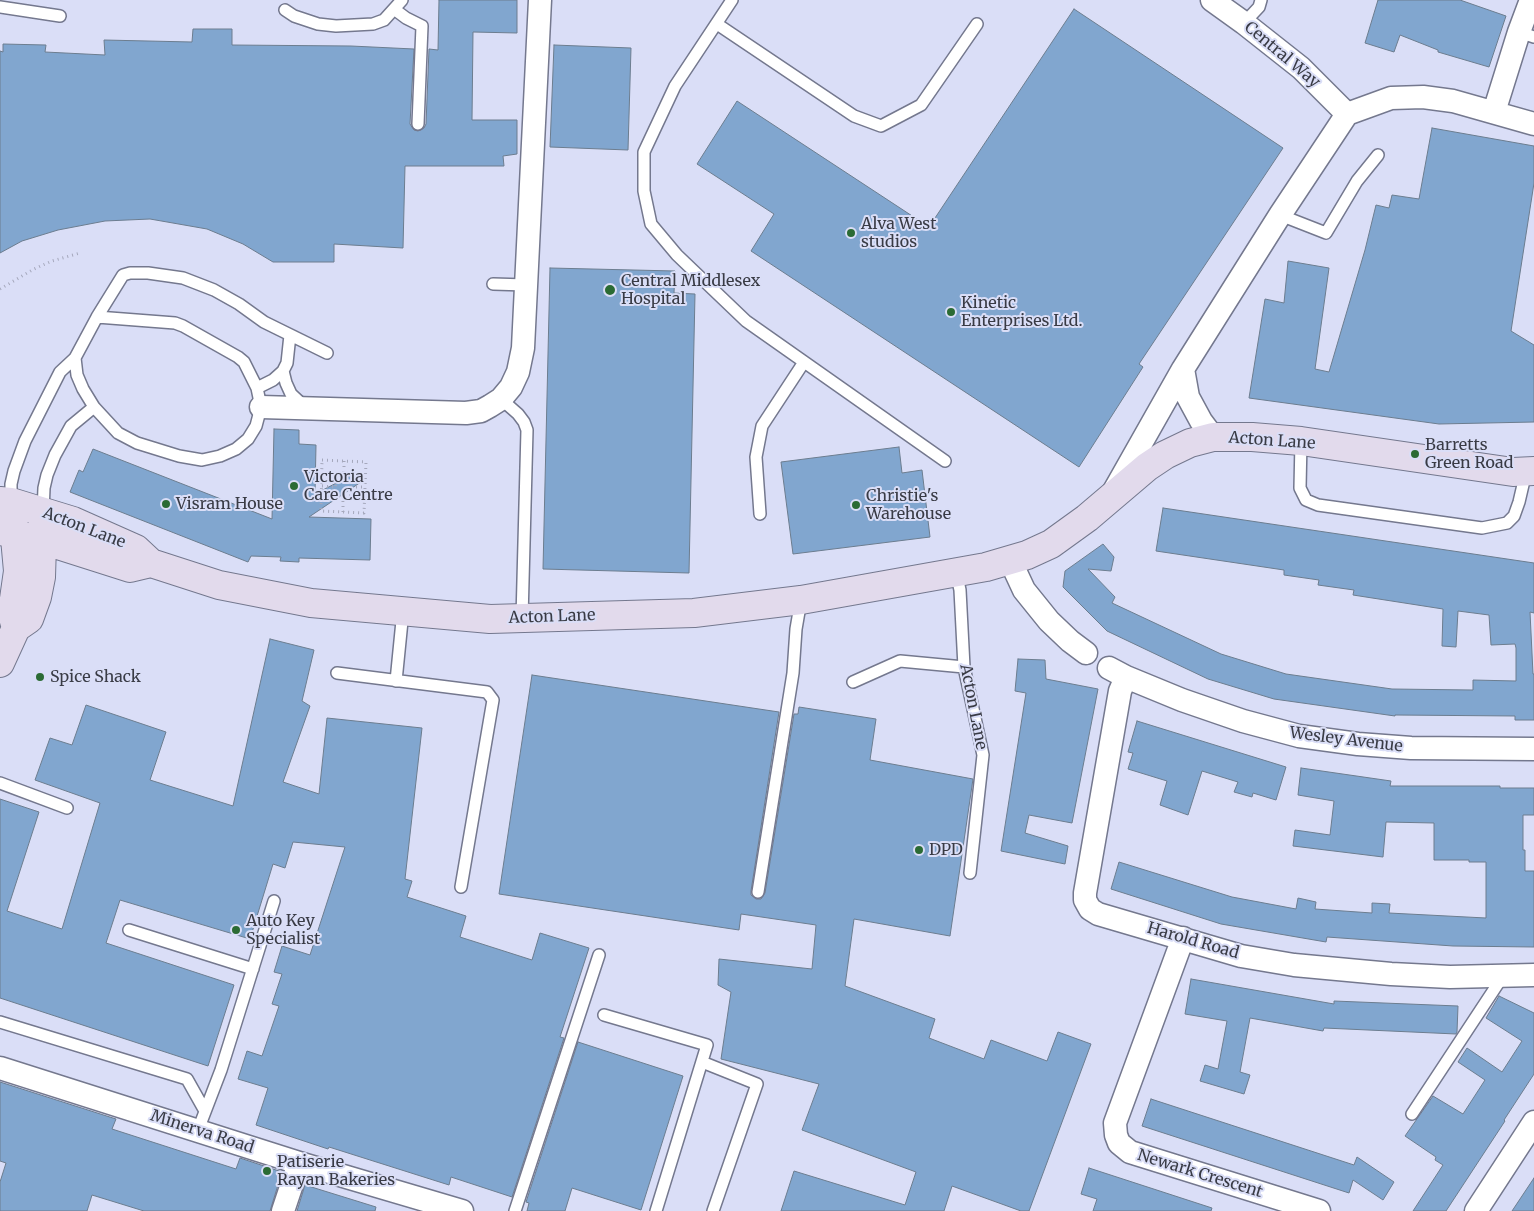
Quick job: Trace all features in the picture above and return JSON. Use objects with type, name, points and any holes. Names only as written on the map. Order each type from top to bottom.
[{"type":"main road","name":"Acton Lane","points":[[4,498],[88,526],[136,549],[150,563],[219,585],[311,603],[490,619],[694,613],[801,600],[956,572],[1010,560],[1027,555],[1050,544],[1087,518],[1147,467],[1165,455],[1190,443],[1213,437],[1252,437],[1301,441],[1513,472],[1530,471]]},
{"type":"main road","points":[[4,498],[8,532],[18,571],[11,610],[16,628]]},
{"type":"main road","points":[[0,663],[16,628],[29,619],[37,598],[41,576],[43,512]]},
{"type":"main road","name":"Acton Lane","points":[[8,532],[42,540],[130,568],[150,563]]},
{"type":"street","points":[[259,397],[306,409],[466,413],[481,411],[501,399],[511,387],[518,372],[522,348],[540,0]]},
{"type":"street","name":"Central Way","points":[[1212,0],[1301,68],[1347,114]]},
{"type":"street","points":[[1494,112],[1526,35],[1531,0]]},
{"type":"street","points":[[1110,498],[1183,368],[1280,215],[1347,114],[1391,98],[1423,97],[1453,101],[1534,124]]},
{"type":"street","points":[[1183,368],[1188,397],[1201,421],[1213,437]]},
{"type":"street","points":[[1010,560],[1024,590],[1049,621],[1086,653]]},
{"type":"street","name":"Wesley Avenue","points":[[1117,673],[1182,700],[1242,721],[1299,736],[1358,744],[1411,748],[1534,749]]},
{"type":"street","name":"Harold Road","points":[[1117,673],[1120,691],[1085,893],[1085,900],[1090,909],[1098,914],[1241,956],[1294,965],[1373,973],[1440,977],[1504,974],[1534,975]]},
{"type":"street","name":"Newark Crescent","points":[[1183,938],[1115,1123],[1119,1143],[1130,1152],[1319,1211]]},
{"type":"street","name":"Minerva Road","points":[[0,1068],[201,1121],[299,1163],[462,1211]]},
{"type":"street","points":[[1476,1211],[1534,1122]]},
{"type":"street","points":[[283,1211],[299,1163]]},
{"type":"lane","points":[[732,0],[675,86],[644,152],[644,191],[651,224],[677,256],[746,321],[945,461]]},
{"type":"lane","points":[[1244,23],[1259,7],[1261,0]]},
{"type":"lane","points":[[285,10],[294,16],[318,24],[336,26],[377,23],[384,20],[398,4],[406,18],[422,26],[418,124]]},
{"type":"lane","points":[[0,7],[60,16]]},
{"type":"lane","points":[[717,24],[854,116],[882,126],[921,105],[977,24]]},
{"type":"lane","points":[[1280,215],[1326,233],[1357,181],[1378,155]]},
{"type":"lane","points":[[4,498],[11,484],[25,441],[60,372],[75,358],[97,316],[123,275],[148,273],[182,278],[214,290],[239,304],[264,322],[327,353]]},
{"type":"lane","points":[[493,284],[526,285]]},
{"type":"lane","points":[[75,358],[77,375],[94,406],[118,433],[137,443],[179,456],[202,460],[220,456],[236,449],[248,439],[256,426],[259,397],[244,362],[238,357],[184,326],[160,321],[97,316]]},
{"type":"lane","points":[[259,397],[283,371],[287,363],[290,335]]},
{"type":"lane","points":[[760,514],[756,457],[762,426],[804,362]]},
{"type":"lane","points":[[283,371],[291,394],[306,409]]},
{"type":"lane","points":[[501,399],[518,414],[527,430],[522,618]]},
{"type":"lane","points":[[43,512],[44,488],[55,455],[71,426],[94,406]]},
{"type":"lane","points":[[1301,441],[1300,488],[1306,500],[1318,505],[1482,528],[1507,523],[1514,516],[1530,471]]},
{"type":"lane","name":"Acton Lane","points":[[956,572],[960,590],[964,667],[983,755],[970,873]]},
{"type":"lane","points":[[758,892],[793,672],[796,630],[801,600]]},
{"type":"lane","points":[[396,681],[403,611]]},
{"type":"lane","points":[[853,682],[900,661],[964,667]]},
{"type":"lane","points":[[337,674],[488,692],[493,700],[461,887]]},
{"type":"lane","points":[[0,783],[67,808]]},
{"type":"lane","points":[[201,1121],[221,1070],[274,901]]},
{"type":"lane","points":[[129,930],[253,968]]},
{"type":"lane","points":[[515,1211],[599,955]]},
{"type":"lane","points":[[1412,1114],[1504,974]]},
{"type":"lane","points":[[604,1015],[707,1045],[656,1211]]},
{"type":"lane","points":[[0,1022],[187,1079],[201,1121]]},
{"type":"lane","points":[[702,1062],[757,1084],[712,1211]]},
{"type":"path","points":[[0,289],[34,269],[52,261],[80,253]]},
{"type":"path","points":[[322,460],[344,461],[366,462],[364,513],[320,511],[322,460]]},
{"type":"path","points":[[344,461],[344,477]]},
{"type":"path","points":[[336,477],[344,477],[352,478],[351,496],[335,496],[336,477]]},
{"type":"path","points":[[322,486],[335,487]]},
{"type":"path","points":[[351,487],[365,487]]},
{"type":"path","points":[[343,496],[343,512]]},
{"type":"building","points":[[439,0],[517,0],[517,33],[473,32],[472,120],[517,120],[517,154],[503,156],[504,166],[405,166],[403,248],[334,244],[334,262],[273,262],[243,244],[207,229],[150,219],[105,221],[58,230],[22,241],[0,253],[0,51],[3,52],[3,44],[46,45],[45,52],[105,55],[104,40],[192,42],[193,29],[232,29],[232,45],[351,46],[414,49],[410,124],[414,130],[418,131],[424,128],[426,124],[429,49],[438,50]]},
{"type":"building","points":[[1378,0],[1460,0],[1506,16],[1489,67],[1438,52],[1438,50],[1400,35],[1394,52],[1365,43]]},
{"type":"building","points":[[1074,9],[1283,148],[1139,364],[1143,367],[1079,467],[751,251],[774,214],[697,164],[737,101],[929,227]]},
{"type":"building","points":[[554,45],[631,48],[628,150],[550,147]]},
{"type":"building","points":[[1432,128],[1534,146],[1534,183],[1511,331],[1534,345],[1534,422],[1439,424],[1249,398],[1265,299],[1284,303],[1288,261],[1329,268],[1315,369],[1329,372],[1365,250],[1376,205],[1389,208],[1392,195],[1419,199]]},
{"type":"building","points":[[550,268],[675,271],[674,293],[695,294],[689,573],[543,569]]},
{"type":"building","points":[[274,429],[299,430],[299,444],[316,445],[315,494],[356,473],[361,482],[309,517],[371,519],[370,560],[299,558],[299,562],[280,561],[281,557],[251,556],[248,562],[70,492],[79,470],[83,472],[93,449],[272,519]]},
{"type":"building","name":"Christie's Warehouse","points":[[899,447],[902,473],[922,470],[930,537],[793,554],[781,462]]},
{"type":"building","points":[[1163,508],[1534,563],[1534,613],[1530,612],[1534,674],[1534,720],[1515,720],[1515,716],[1395,716],[1274,699],[1208,679],[1107,631],[1063,587],[1065,571],[1103,544],[1114,557],[1111,571],[1088,569],[1115,597],[1112,603],[1221,654],[1286,674],[1392,689],[1473,690],[1473,680],[1516,681],[1515,644],[1491,645],[1489,615],[1458,611],[1456,647],[1442,646],[1443,609],[1353,595],[1354,590],[1318,585],[1319,580],[1284,575],[1284,570],[1156,551]]},
{"type":"building","points":[[270,639],[314,650],[302,701],[310,706],[283,782],[319,794],[327,718],[422,728],[405,879],[412,881],[407,897],[466,916],[460,937],[532,960],[540,933],[589,948],[560,1037],[564,1038],[512,1197],[451,1177],[449,1185],[329,1147],[328,1149],[256,1125],[268,1088],[238,1079],[247,1051],[262,1056],[279,1006],[272,1004],[282,974],[274,972],[282,946],[310,955],[345,847],[293,842],[285,868],[273,864],[250,939],[120,900],[106,943],[234,985],[208,1066],[0,998],[0,799],[39,812],[7,911],[62,929],[100,803],[35,780],[50,738],[72,745],[86,705],[166,732],[150,780],[233,806]]},
{"type":"building","points":[[1018,659],[1045,660],[1046,679],[1098,689],[1072,823],[1029,815],[1025,833],[1068,846],[1065,864],[1001,851],[1026,693],[1015,691]]},
{"type":"building","points":[[532,675],[779,712],[751,891],[751,895],[756,899],[761,899],[765,893],[794,714],[798,714],[799,707],[876,719],[870,760],[973,779],[950,936],[854,919],[845,986],[935,1019],[929,1038],[984,1059],[991,1040],[1047,1061],[1058,1032],[1091,1044],[1029,1211],[1021,1211],[952,1186],[944,1211],[781,1211],[794,1171],[905,1205],[916,1172],[802,1130],[819,1084],[721,1059],[731,992],[718,985],[719,959],[812,969],[816,925],[741,914],[739,930],[499,894]]},
{"type":"building","points":[[1137,721],[1286,767],[1276,800],[1253,793],[1252,797],[1234,792],[1238,782],[1202,771],[1188,815],[1160,805],[1167,781],[1128,769],[1133,753],[1128,752]]},
{"type":"building","points":[[1301,768],[1391,781],[1390,786],[1500,786],[1500,788],[1534,788],[1534,815],[1523,815],[1523,850],[1525,850],[1525,871],[1534,871],[1534,947],[1453,946],[1327,937],[1326,942],[1221,924],[1111,889],[1119,862],[1232,897],[1296,909],[1298,898],[1316,902],[1315,909],[1372,913],[1372,903],[1390,904],[1389,913],[1486,918],[1486,862],[1434,860],[1434,823],[1386,822],[1383,857],[1293,846],[1295,830],[1330,835],[1334,801],[1298,795]]},
{"type":"building","points":[[1191,979],[1334,1004],[1334,1001],[1458,1006],[1457,1032],[1456,1034],[1324,1028],[1323,1031],[1250,1018],[1240,1072],[1250,1075],[1244,1094],[1200,1081],[1205,1065],[1218,1069],[1227,1021],[1185,1014]]},
{"type":"building","points":[[1499,996],[1534,1013],[1534,1074],[1446,1211],[1413,1211],[1443,1165],[1435,1160],[1436,1157],[1405,1136],[1433,1096],[1463,1114],[1485,1080],[1458,1062],[1467,1048],[1502,1072],[1522,1041],[1486,1018]]},
{"type":"building","points":[[578,1042],[683,1076],[641,1210],[572,1188],[565,1211],[527,1211],[529,1203],[526,1202]]},
{"type":"building","points":[[0,1082],[116,1119],[112,1129],[236,1169],[240,1158],[282,1172],[270,1211],[144,1211],[92,1195],[87,1211],[0,1211],[0,1182],[6,1163],[0,1161]]},
{"type":"building","points":[[1151,1099],[1354,1165],[1357,1157],[1394,1182],[1383,1200],[1353,1180],[1349,1193],[1142,1126]]},
{"type":"building","points":[[1089,1168],[1212,1208],[1211,1211],[1093,1211],[1097,1199],[1081,1194]]},
{"type":"building","points":[[1534,1178],[1534,1211],[1512,1211]]},
{"type":"building","points":[[305,1185],[376,1207],[375,1211],[297,1211]]},
{"type":"place","name":"Alva West studios","points":[[851,233]]},
{"type":"place","name":"Central Middlesex Hospital","points":[[610,290]]},
{"type":"place","name":"Kinetic Enterprises Ltd.","points":[[951,312]]},
{"type":"place","name":"Barretts Green Road","points":[[1415,454]]},
{"type":"place","name":"Victoria Care Centre","points":[[294,486]]},
{"type":"place","name":"Visram House","points":[[166,504]]},
{"type":"place","name":"Christie's Warehouse","points":[[856,505]]},
{"type":"place","name":"Spice Shack","points":[[40,677]]},
{"type":"place","name":"DPD","points":[[919,850]]},
{"type":"place","name":"Auto Key Specialist","points":[[236,930]]},
{"type":"place","name":"Patiserie Rayan Bakeries","points":[[267,1171]]}]
